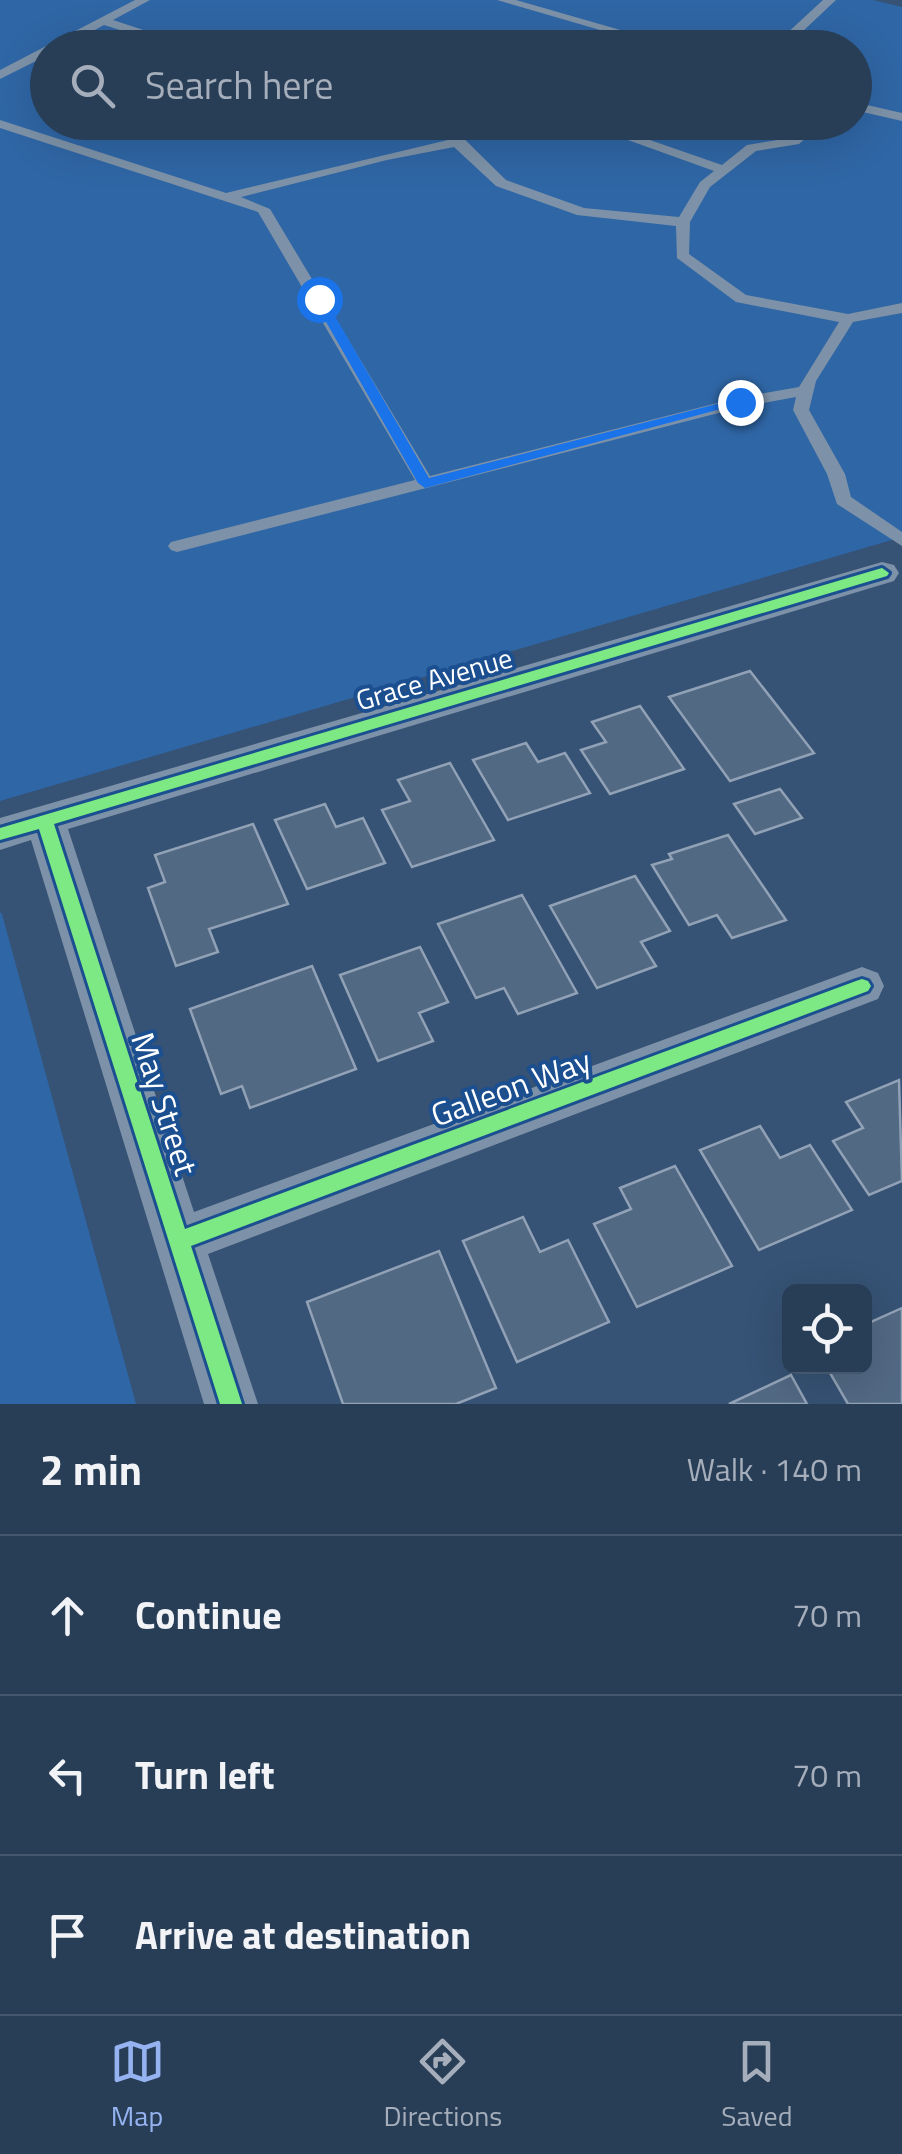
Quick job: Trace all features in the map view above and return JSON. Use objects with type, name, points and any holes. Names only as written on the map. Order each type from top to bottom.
[{"type":"street","name":"Grace Avenue","points":[[0,834],[882,572]]},
{"type":"street","name":"May Street","points":[[45,820],[231,1404]]},
{"type":"street","name":"Galleon Way","points":[[179,1241],[862,986]]},
{"type":"lane","points":[[86,30],[144,0]]},
{"type":"lane","points":[[503,0],[598,30]]},
{"type":"lane","points":[[797,30],[830,0]]},
{"type":"lane","points":[[103,21],[133,30]]},
{"type":"lane","points":[[0,75],[30,59]]},
{"type":"lane","points":[[872,110],[902,117]]},
{"type":"lane","points":[[0,124],[30,133]]},
{"type":"lane","points":[[51,140],[263,209],[425,483]]},
{"type":"lane","points":[[637,140],[725,170]]},
{"type":"lane","points":[[795,140],[752,148],[706,186],[682,222],[682,255],[742,298],[848,319],[902,308]]},
{"type":"lane","points":[[229,196],[457,142],[501,183],[582,212],[682,222]]},
{"type":"lane","points":[[848,319],[806,390],[801,410],[836,474],[843,500],[902,540]]},
{"type":"lane","points":[[178,546],[740,402],[806,390]]},
{"type":"shaded area","points":[[0,0],[873,0],[902,7],[902,537],[0,801]]},
{"type":"shaded area","points":[[2,914],[136,1404],[0,1404]]},
{"type":"building","points":[[750,671],[814,753],[730,781],[669,697]]},
{"type":"building","points":[[640,706],[684,769],[610,794],[581,750],[606,742],[592,722]]},
{"type":"building","points":[[526,743],[538,762],[565,753],[590,793],[508,820],[473,760]]},
{"type":"building","points":[[450,763],[494,840],[412,867],[382,810],[410,801],[398,780]]},
{"type":"building","points":[[780,789],[802,818],[755,834],[734,804]]},
{"type":"building","points":[[325,804],[336,827],[363,818],[385,863],[307,889],[275,820]]},
{"type":"building","points":[[253,824],[288,904],[209,929],[218,952],[176,966],[148,888],[165,882],[155,855]]},
{"type":"building","points":[[728,835],[786,920],[732,938],[717,915],[689,925],[652,865],[672,859],[669,854]]},
{"type":"building","points":[[635,876],[670,931],[641,942],[656,966],[597,988],[550,906]]},
{"type":"building","points":[[522,895],[577,993],[518,1014],[504,988],[476,998],[438,924]]},
{"type":"building","points":[[420,947],[448,1002],[419,1013],[433,1041],[378,1061],[340,975]]},
{"type":"building","points":[[312,966],[356,1069],[250,1108],[242,1086],[221,1094],[190,1009]]},
{"type":"building","points":[[899,1080],[902,1181],[869,1195],[833,1141],[863,1128],[846,1102]]},
{"type":"building","points":[[760,1126],[780,1158],[810,1145],[852,1210],[759,1250],[700,1150]]},
{"type":"building","points":[[675,1166],[732,1266],[637,1307],[594,1224],[631,1209],[620,1188]]},
{"type":"building","points":[[523,1217],[540,1252],[568,1240],[609,1322],[517,1362],[463,1241]]},
{"type":"building","points":[[439,1251],[496,1388],[456,1404],[343,1404],[307,1302]]},
{"type":"building","points":[[902,1308],[902,1404],[848,1404],[831,1374],[872,1374],[872,1321]]},
{"type":"building","points":[[791,1375],[807,1404],[729,1404]]},
{"type":"cycle path","points":[[0,834],[882,573]]},
{"type":"cycle path","points":[[45,821],[231,1404]]},
{"type":"cycle path","points":[[179,1241],[862,986]]},
{"type":"route","points":[[319,299],[425,483],[740,402]]}]
